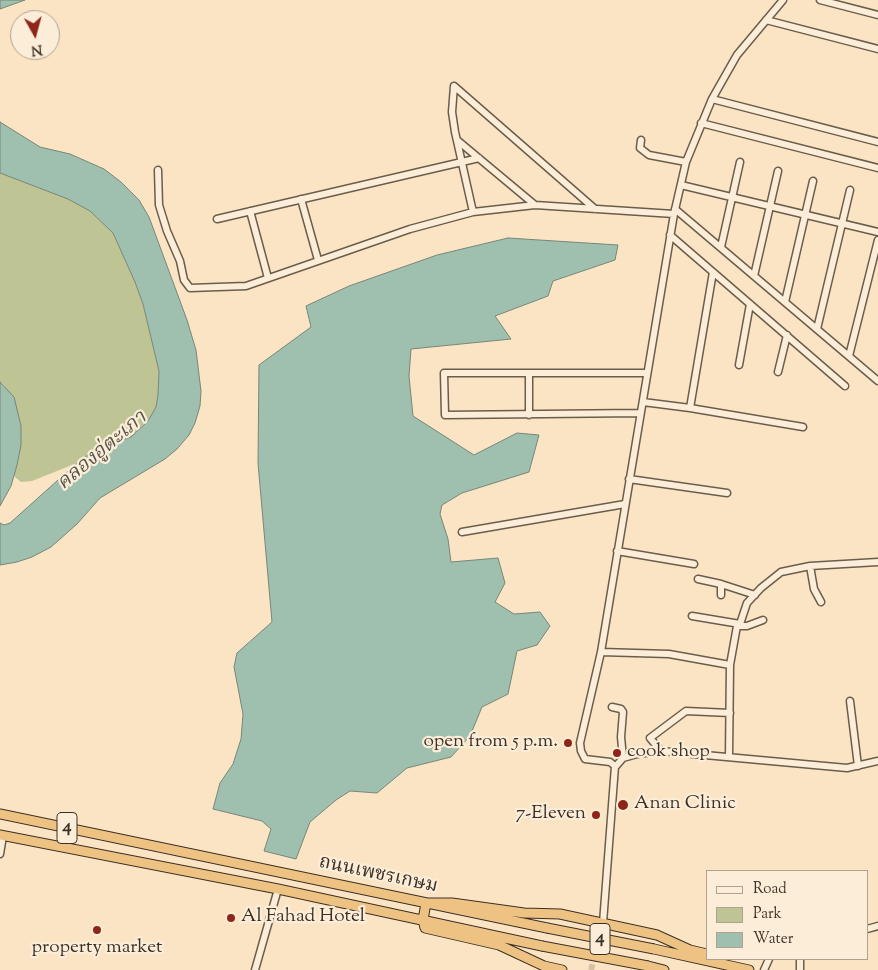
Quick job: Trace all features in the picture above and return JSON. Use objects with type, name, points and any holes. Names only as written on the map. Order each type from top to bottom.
[{"type":"highway","name":"ถนนเพชรเกษม","points":[[0,814],[749,970]]},
{"type":"highway","name":"ถนนเพชรเกษม","points":[[2,836],[278,889],[542,946],[664,970]]},
{"type":"highway","points":[[562,970],[544,966],[499,945],[425,928],[423,920],[426,903],[452,903],[524,913],[560,914],[657,935],[690,950],[706,954]]},
{"type":"highway","points":[[728,960],[735,967]]},
{"type":"street","points":[[603,923],[615,766],[610,762],[585,759],[580,743],[601,652],[674,212],[686,162],[712,99],[737,55],[783,0]]},
{"type":"street","points":[[820,0],[878,15]]},
{"type":"street","points":[[766,20],[878,49]]},
{"type":"street","points":[[473,212],[452,112],[454,86],[595,209]]},
{"type":"street","points":[[712,99],[878,142]]},
{"type":"street","points":[[701,123],[878,168]]},
{"type":"street","points":[[457,140],[535,205]]},
{"type":"street","points":[[641,140],[640,148],[649,156],[686,162]]},
{"type":"street","points":[[217,219],[479,158]]},
{"type":"street","points":[[721,247],[740,162]]},
{"type":"street","points":[[158,170],[159,204],[180,261],[184,280],[190,288],[246,286],[410,229],[473,212],[535,205],[674,212],[721,247],[878,381]]},
{"type":"street","points":[[754,276],[778,171]]},
{"type":"street","points":[[785,302],[813,181]]},
{"type":"street","points":[[681,185],[878,232]]},
{"type":"street","points":[[817,329],[850,190]]},
{"type":"street","points":[[301,199],[318,260]]},
{"type":"street","points":[[250,211],[268,278]]},
{"type":"street","points":[[670,235],[846,386]]},
{"type":"street","points":[[849,356],[878,240]]},
{"type":"street","points":[[690,408],[713,272]]},
{"type":"street","points":[[739,365],[750,304]]},
{"type":"street","points":[[778,372],[787,335]]},
{"type":"street","points":[[640,413],[445,415],[444,373],[647,373]]},
{"type":"street","points":[[529,373],[529,415]]},
{"type":"street","points":[[643,402],[803,427]]},
{"type":"street","points":[[629,479],[727,493]]},
{"type":"street","points":[[462,532],[625,504]]},
{"type":"street","points":[[617,551],[694,564]]},
{"type":"street","points":[[728,757],[730,665],[738,625],[747,603],[761,588],[781,572],[810,566],[878,562]]},
{"type":"street","points":[[810,566],[814,589],[821,602]]},
{"type":"street","points":[[698,579],[755,595]]},
{"type":"street","points":[[721,584],[721,595]]},
{"type":"street","points":[[692,616],[747,626],[763,620]]},
{"type":"street","points":[[601,652],[669,654],[730,665]]},
{"type":"street","points":[[850,701],[858,766]]},
{"type":"street","points":[[612,707],[621,709],[623,712],[620,738],[623,758]]},
{"type":"street","points":[[661,751],[650,738],[686,711],[730,713]]},
{"type":"street","points":[[616,766],[623,758],[661,751],[847,768],[878,761]]},
{"type":"street","points":[[0,854],[2,836]]},
{"type":"street","points":[[255,970],[278,889]]},
{"type":"green space","points":[[0,173],[68,199],[90,211],[113,233],[143,304],[159,371],[156,408],[148,420],[131,437],[95,450],[77,463],[32,481],[21,482],[14,476],[21,445],[21,426],[4,385],[0,382]]},
{"type":"water","points":[[0,0],[25,0],[0,9]]},
{"type":"water","name":"คลองอู่ตะเภา","points":[[0,122],[40,147],[70,154],[104,169],[121,182],[139,200],[149,217],[187,320],[196,350],[201,391],[200,406],[195,423],[189,435],[177,449],[165,459],[100,498],[77,524],[51,547],[32,557],[0,565],[0,523],[4,525],[10,523],[77,463],[95,450],[131,437],[148,421],[156,407],[159,371],[143,304],[113,233],[90,211],[68,199],[0,173]]},
{"type":"water","points":[[508,238],[618,245],[615,260],[553,281],[548,296],[495,316],[511,339],[411,349],[409,376],[413,416],[474,455],[517,433],[539,435],[529,472],[462,493],[442,505],[440,514],[448,539],[451,562],[498,558],[505,583],[495,602],[514,614],[540,612],[550,626],[537,645],[517,651],[508,694],[482,707],[470,736],[451,757],[407,768],[377,793],[350,791],[336,800],[310,822],[296,859],[264,851],[271,829],[262,821],[213,809],[220,783],[233,764],[241,739],[243,714],[234,667],[237,653],[272,622],[258,463],[259,365],[311,327],[306,306],[349,286],[437,255]]},
{"type":"water","points":[[0,382],[14,397],[21,426],[21,445],[11,486],[0,506]]},
{"type":"tunnel","points":[[591,970],[603,923]]},
{"type":"place","name":"open from 5 p.m.","points":[[568,743]]},
{"type":"place","name":"cook shop","points":[[617,753]]},
{"type":"place","name":"Anan Clinic","points":[[623,805]]},
{"type":"place","name":"7-Eleven","points":[[596,815]]},
{"type":"place","name":"Al Fahad Hotel","points":[[231,918]]},
{"type":"place","name":"property market","points":[[97,930]]}]
